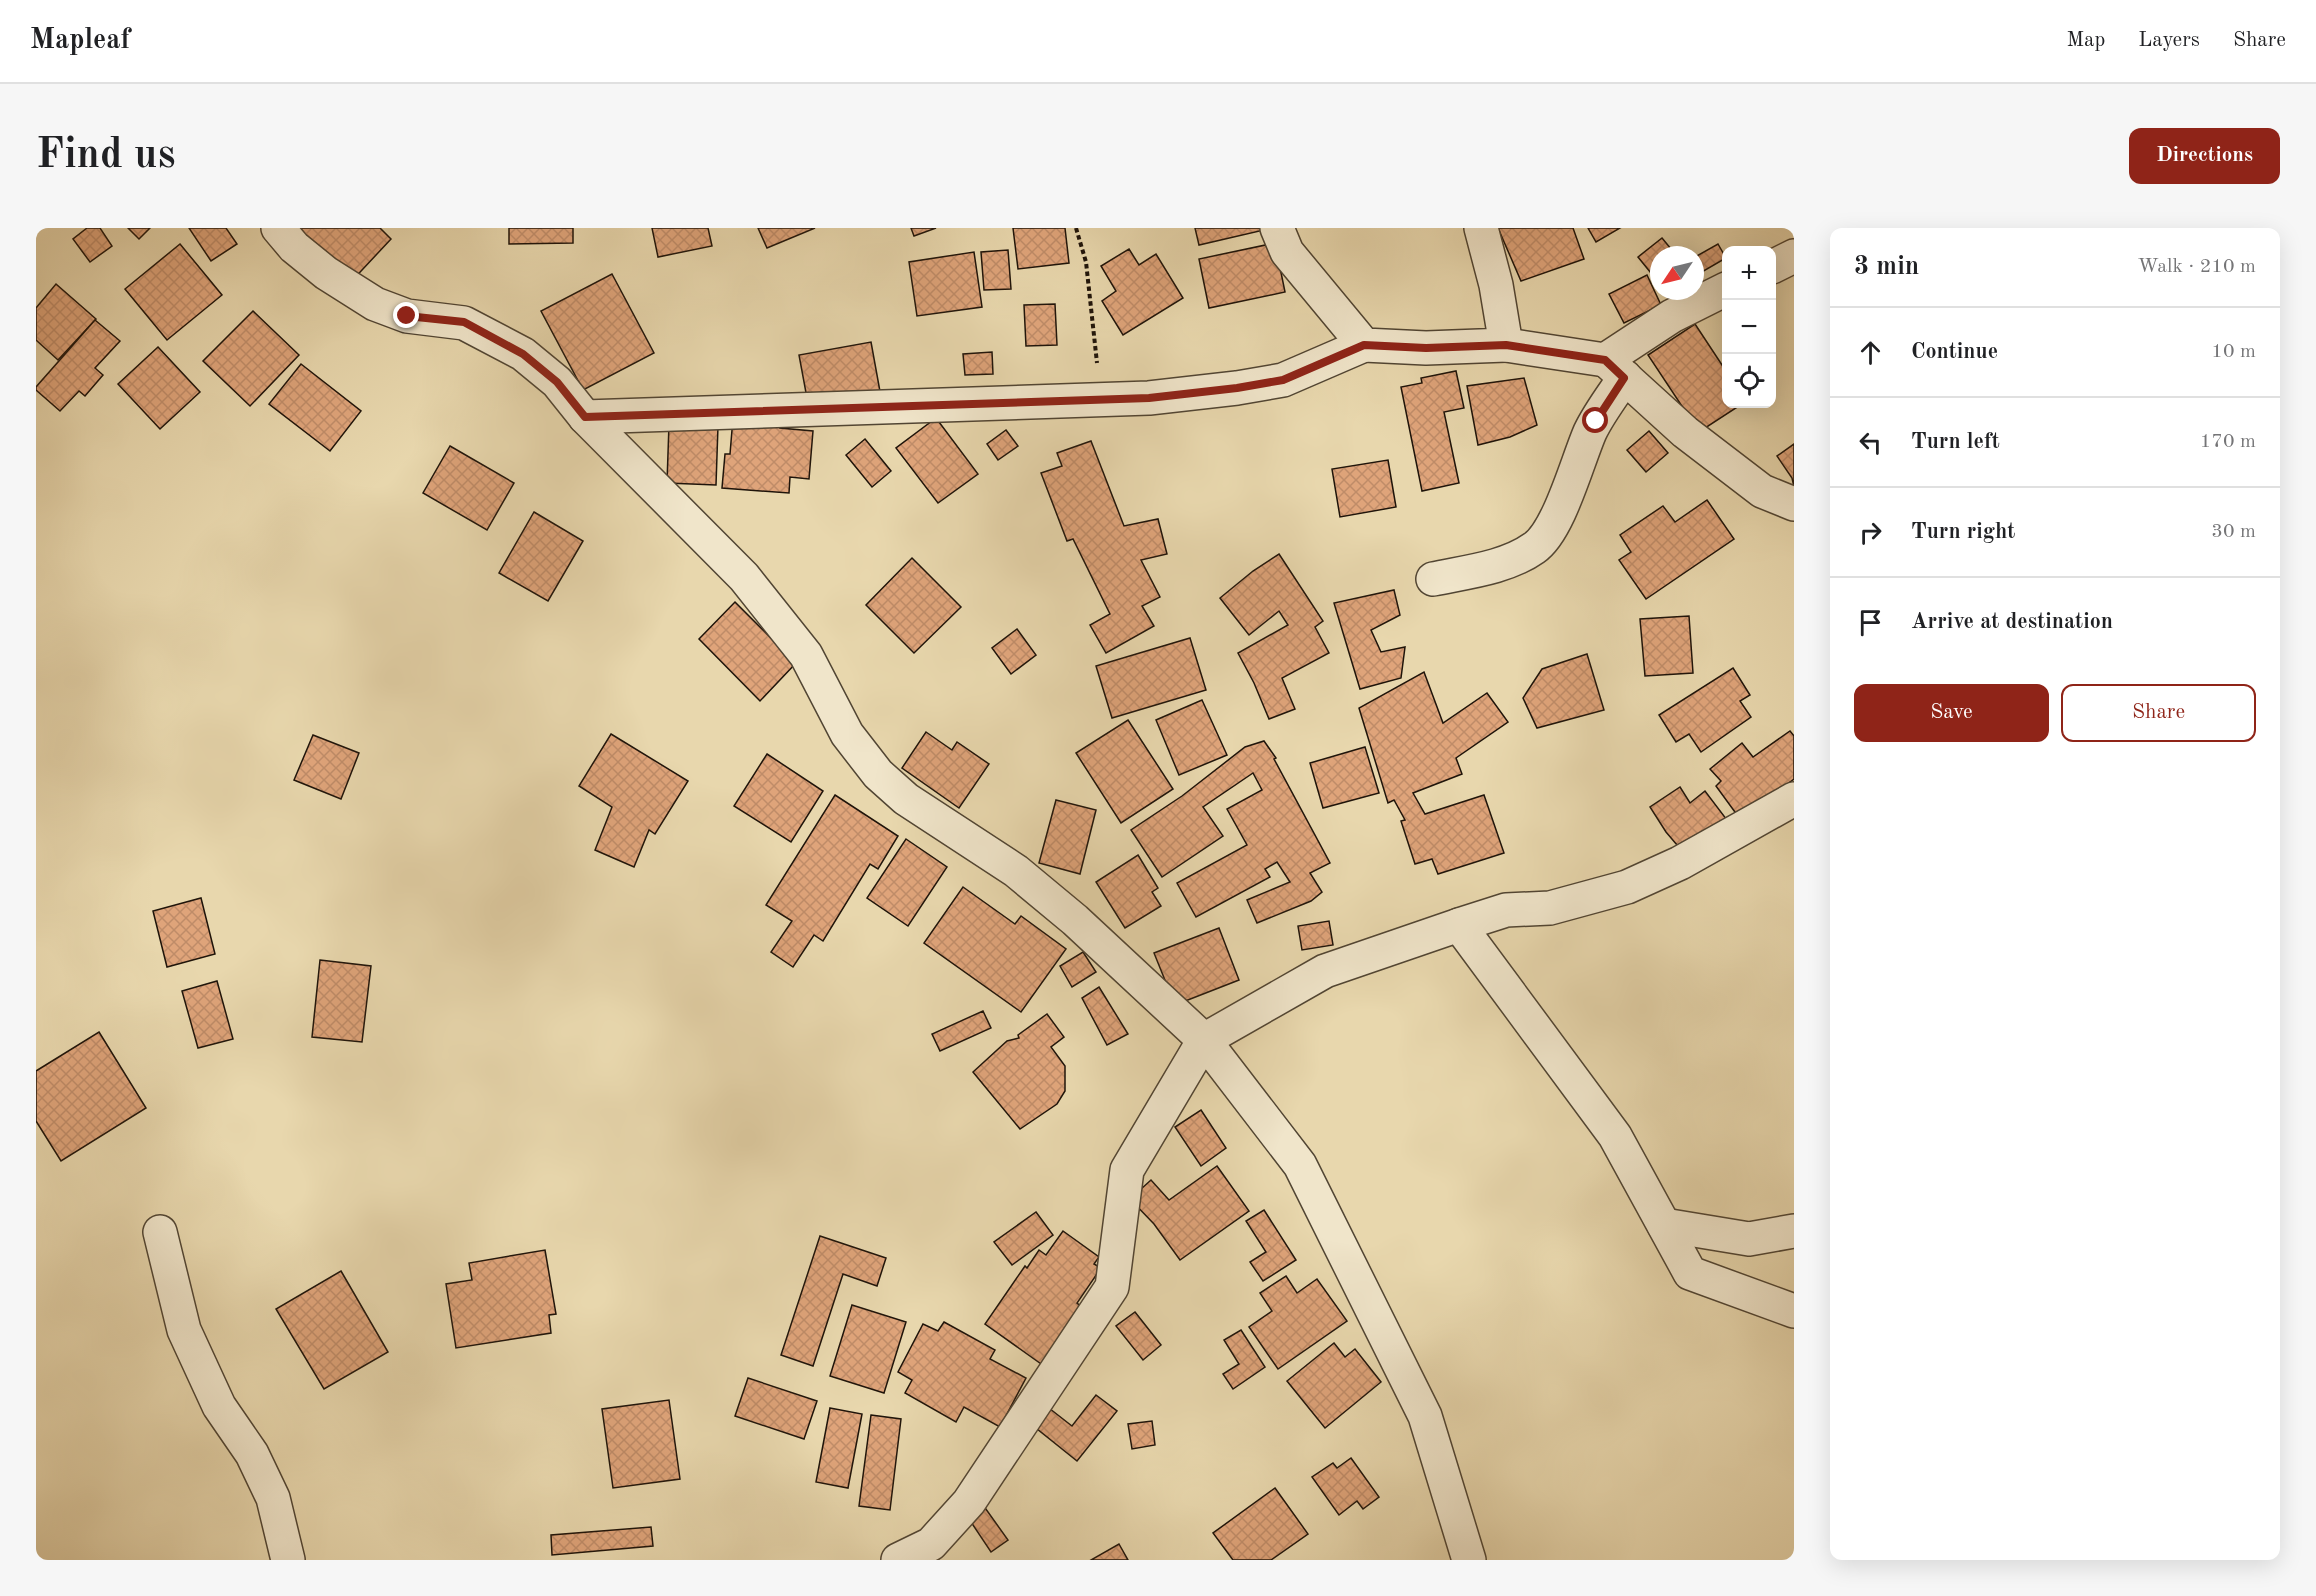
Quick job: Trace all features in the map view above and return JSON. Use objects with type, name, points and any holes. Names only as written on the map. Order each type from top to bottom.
[{"type":"street","points":[[278,228],[294,247],[326,273],[375,304],[407,316],[464,322],[523,354],[557,382],[585,417],[744,577],[806,655],[847,734],[878,774],[906,799],[1016,871],[1075,920],[1204,1040],[1300,1165],[1425,1416],[1469,1560]]},
{"type":"street","points":[[1277,228],[1287,252],[1364,345]]},
{"type":"street","points":[[1480,228],[1496,285],[1506,345]]},
{"type":"street","points":[[1776,265],[1794,256]]},
{"type":"street","points":[[1433,579],[1497,565],[1535,548],[1546,537],[1564,500],[1615,369],[1672,316],[1722,291]]},
{"type":"street","points":[[585,417],[1149,398],[1237,388],[1283,380],[1364,345],[1426,348],[1506,345],[1615,369],[1685,432],[1762,491],[1794,504]]},
{"type":"street","points":[[898,1560],[931,1545],[969,1502],[1112,1287],[1127,1170],[1204,1040],[1324,971],[1506,910],[1550,908],[1628,887],[1680,863],[1794,799]]},
{"type":"street","points":[[1460,925],[1615,1136],[1690,1273],[1794,1311]]},
{"type":"street","points":[[1664,1225],[1749,1239],[1794,1231]]},
{"type":"street","points":[[160,1232],[184,1330],[219,1406],[252,1454],[273,1498],[288,1560]]},
{"type":"path","points":[[1076,228],[1086,262],[1098,374],[1095,400]]},
{"type":"building","points":[[87,228],[100,228],[112,246],[90,262],[73,239]]},
{"type":"building","points":[[128,228],[150,228],[139,239]]},
{"type":"building","points":[[189,228],[226,228],[237,244],[211,261]]},
{"type":"building","points":[[289,228],[380,228],[391,239],[348,285]]},
{"type":"building","points":[[509,228],[573,228],[573,243],[509,244]]},
{"type":"building","points":[[652,228],[708,228],[712,246],[658,257]]},
{"type":"building","points":[[758,228],[815,228],[767,248]]},
{"type":"building","points":[[911,228],[936,228],[914,236]]},
{"type":"building","points":[[1013,228],[1065,228],[1069,263],[1018,269]]},
{"type":"building","points":[[1195,228],[1264,228],[1264,230],[1199,245]]},
{"type":"building","points":[[1498,228],[1573,228],[1584,259],[1521,281]]},
{"type":"building","points":[[1588,228],[1620,228],[1596,242]]},
{"type":"building","points":[[1662,238],[1669,246],[1652,246]]},
{"type":"building","points":[[1275,243],[1285,292],[1209,308],[1199,259]]},
{"type":"building","points":[[180,244],[222,295],[167,340],[125,289]]},
{"type":"building","points":[[1718,244],[1722,251],[1722,260],[1704,271],[1704,252]]},
{"type":"building","points":[[1650,248],[1650,272],[1638,257]]},
{"type":"building","points":[[1129,249],[1139,265],[1156,254],[1183,298],[1123,335],[1102,301],[1116,291],[1101,266]]},
{"type":"building","points":[[1008,250],[1011,289],[984,290],[981,252]]},
{"type":"building","points":[[974,252],[982,307],[917,316],[909,262]]},
{"type":"building","points":[[612,274],[654,353],[583,390],[541,311]]},
{"type":"building","points":[[1647,275],[1650,281],[1650,300],[1659,300],[1661,305],[1624,323],[1609,294]]},
{"type":"building","points":[[56,284],[96,319],[58,360],[36,340],[36,308]]},
{"type":"building","points":[[1055,304],[1057,345],[1026,346],[1024,305]]},
{"type":"building","points":[[253,311],[299,355],[250,406],[203,361]]},
{"type":"building","points":[[95,320],[120,341],[95,368],[103,375],[85,396],[79,391],[60,411],[36,390],[36,387]]},
{"type":"building","points":[[1695,324],[1722,365],[1722,408],[1736,408],[1699,432],[1648,355]]},
{"type":"building","points":[[871,342],[881,397],[809,409],[799,355]]},
{"type":"building","points":[[158,347],[200,392],[160,429],[118,384]]},
{"type":"building","points":[[992,352],[993,374],[965,375],[963,354]]},
{"type":"building","points":[[301,364],[361,411],[330,451],[269,404]]},
{"type":"building","points":[[1456,371],[1464,408],[1444,412],[1459,483],[1422,491],[1401,387],[1422,383],[1421,378]]},
{"type":"building","points":[[1524,378],[1537,425],[1510,437],[1478,445],[1467,386]]},
{"type":"building","points":[[733,418],[781,422],[780,428],[813,431],[809,479],[790,477],[789,493],[722,488],[725,454],[730,454]]},
{"type":"building","points":[[936,418],[978,474],[938,503],[896,448]]},
{"type":"building","points":[[669,424],[718,426],[716,485],[667,483]]},
{"type":"building","points":[[1006,430],[1018,446],[998,460],[987,444]]},
{"type":"building","points":[[1649,431],[1668,453],[1646,472],[1627,450]]},
{"type":"building","points":[[865,439],[891,471],[872,487],[846,455]]},
{"type":"building","points":[[1091,441],[1124,526],[1158,519],[1167,554],[1141,560],[1160,597],[1142,606],[1154,626],[1106,653],[1090,625],[1110,614],[1073,539],[1067,541],[1041,473],[1062,466],[1057,453]]},
{"type":"building","points":[[1794,444],[1794,487],[1792,478],[1777,456]]},
{"type":"building","points":[[450,446],[514,483],[487,530],[423,493]]},
{"type":"building","points":[[1388,460],[1396,507],[1340,517],[1332,469]]},
{"type":"building","points":[[1707,500],[1734,539],[1646,599],[1619,560],[1631,552],[1620,535],[1663,506],[1675,522]]},
{"type":"building","points":[[534,512],[583,541],[548,601],[499,573]]},
{"type":"building","points":[[1279,554],[1323,621],[1315,627],[1329,653],[1282,678],[1295,709],[1269,719],[1238,653],[1288,625],[1279,611],[1249,635],[1220,598],[1253,571]]},
{"type":"building","points":[[912,558],[961,607],[914,653],[866,605]]},
{"type":"building","points":[[1394,590],[1400,615],[1371,630],[1381,652],[1405,647],[1401,678],[1360,689],[1334,603]]},
{"type":"building","points":[[735,602],[796,663],[760,701],[699,639]]},
{"type":"building","points":[[1689,616],[1693,673],[1645,676],[1640,619]]},
{"type":"building","points":[[1017,629],[1036,655],[1011,674],[992,648]]},
{"type":"building","points":[[1190,638],[1206,690],[1112,718],[1096,666]]},
{"type":"building","points":[[1587,654],[1604,710],[1537,728],[1523,698],[1542,669]]},
{"type":"building","points":[[1733,668],[1750,695],[1740,701],[1751,717],[1701,752],[1689,734],[1676,742],[1659,715]]},
{"type":"building","points":[[1424,672],[1443,723],[1487,693],[1508,722],[1456,758],[1462,774],[1413,793],[1425,814],[1484,795],[1504,853],[1438,874],[1432,859],[1415,864],[1401,821],[1405,820],[1394,800],[1388,803],[1359,708]]},
{"type":"building","points":[[1202,700],[1227,755],[1179,775],[1156,720]]},
{"type":"building","points":[[1128,720],[1173,789],[1121,823],[1076,753]]},
{"type":"building","points":[[1790,731],[1794,736],[1794,779],[1740,819],[1716,786],[1721,781],[1710,769],[1742,743],[1753,757]]},
{"type":"building","points":[[926,732],[952,750],[957,742],[989,764],[959,808],[902,768]]},
{"type":"building","points":[[611,734],[688,781],[655,834],[649,830],[634,867],[595,850],[612,807],[579,786]]},
{"type":"building","points":[[313,735],[359,753],[341,799],[294,780]]},
{"type":"building","points":[[1264,741],[1276,758],[1274,759],[1330,863],[1310,873],[1322,892],[1311,901],[1257,923],[1247,900],[1290,882],[1277,862],[1265,869],[1270,877],[1196,917],[1177,883],[1247,845],[1227,809],[1262,790],[1253,773],[1203,807],[1223,836],[1162,877],[1131,830],[1182,796],[1245,747]]},
{"type":"building","points":[[1365,747],[1379,793],[1323,808],[1310,763]]},
{"type":"building","points":[[767,754],[823,791],[791,842],[734,806]]},
{"type":"building","points":[[1680,787],[1690,803],[1705,791],[1727,820],[1683,852],[1666,832],[1650,807]]},
{"type":"building","points":[[835,795],[898,836],[878,869],[870,864],[823,941],[814,935],[793,967],[771,952],[792,921],[766,905]]},
{"type":"building","points":[[1056,800],[1096,810],[1080,874],[1039,863]]},
{"type":"building","points":[[906,839],[947,867],[908,926],[867,898]]},
{"type":"building","points":[[1138,855],[1158,888],[1152,892],[1161,906],[1125,928],[1096,882]]},
{"type":"building","points":[[963,887],[1015,924],[1021,916],[1066,949],[1021,1012],[924,943]]},
{"type":"building","points":[[201,898],[215,954],[167,967],[153,911]]},
{"type":"building","points":[[1329,921],[1333,945],[1302,950],[1298,926]]},
{"type":"building","points":[[1219,928],[1239,980],[1175,1005],[1154,953]]},
{"type":"building","points":[[1083,952],[1096,972],[1072,987],[1060,966]]},
{"type":"building","points":[[320,960],[371,966],[362,1042],[312,1037]]},
{"type":"building","points":[[217,981],[233,1039],[198,1048],[182,991]]},
{"type":"building","points":[[1099,987],[1128,1034],[1107,1045],[1082,998]]},
{"type":"building","points":[[983,1011],[991,1028],[940,1051],[932,1034]]},
{"type":"building","points":[[1047,1014],[1064,1037],[1051,1047],[1065,1066],[1065,1091],[1057,1104],[1020,1129],[973,1072],[1007,1041],[1019,1038],[1018,1035]]},
{"type":"building","points":[[99,1032],[146,1108],[61,1161],[36,1121],[36,1071]]},
{"type":"building","points":[[1201,1110],[1226,1148],[1201,1166],[1175,1127]]},
{"type":"building","points":[[1217,1166],[1249,1211],[1180,1260],[1154,1224],[1130,1199],[1151,1180],[1169,1200]]},
{"type":"building","points":[[1264,1210],[1296,1260],[1263,1281],[1250,1262],[1266,1252],[1246,1221]]},
{"type":"building","points":[[1036,1212],[1053,1235],[1012,1265],[994,1242]]},
{"type":"building","points":[[1063,1231],[1099,1257],[1094,1264],[1101,1268],[1077,1303],[1084,1309],[1044,1366],[985,1324],[1025,1266],[1027,1268],[1039,1250],[1046,1255]]},
{"type":"building","points":[[820,1236],[886,1258],[877,1286],[843,1274],[813,1366],[781,1355]]},
{"type":"building","points":[[545,1250],[556,1314],[549,1315],[551,1333],[456,1348],[446,1284],[472,1280],[469,1263]]},
{"type":"building","points":[[341,1271],[388,1352],[324,1389],[276,1309]]},
{"type":"building","points":[[1286,1276],[1297,1293],[1317,1279],[1347,1321],[1278,1369],[1249,1327],[1272,1311],[1260,1293]]},
{"type":"building","points":[[852,1305],[906,1322],[884,1393],[830,1376]]},
{"type":"building","points":[[1135,1312],[1161,1345],[1143,1360],[1116,1326]]},
{"type":"building","points":[[944,1322],[995,1350],[990,1359],[1026,1378],[1000,1427],[964,1407],[956,1422],[905,1393],[912,1380],[898,1372],[923,1324],[938,1331]]},
{"type":"building","points":[[1241,1330],[1265,1367],[1233,1389],[1223,1374],[1239,1364],[1224,1340]]},
{"type":"building","points":[[1334,1343],[1345,1357],[1355,1349],[1381,1382],[1325,1428],[1287,1381]]},
{"type":"building","points":[[748,1378],[817,1401],[804,1439],[735,1416]]},
{"type":"building","points":[[1096,1395],[1117,1411],[1077,1461],[1031,1424],[1045,1405],[1072,1426]]},
{"type":"building","points":[[669,1400],[680,1479],[613,1488],[602,1409]]},
{"type":"building","points":[[830,1408],[862,1414],[848,1488],[816,1482]]},
{"type":"building","points":[[871,1415],[901,1419],[890,1510],[859,1506]]},
{"type":"building","points":[[1152,1421],[1155,1445],[1132,1449],[1128,1424]]},
{"type":"building","points":[[1351,1458],[1379,1497],[1363,1509],[1357,1501],[1339,1515],[1312,1477],[1333,1463],[1337,1468]]},
{"type":"building","points":[[1275,1488],[1308,1534],[1271,1560],[1233,1560],[1213,1533]]},
{"type":"building","points":[[983,1505],[1008,1540],[991,1552],[967,1516]]},
{"type":"building","points":[[651,1527],[653,1546],[552,1555],[551,1535]]},
{"type":"building","points":[[1119,1544],[1128,1560],[1091,1560]]},
{"type":"route","points":[[407,316],[464,322],[523,354],[557,382],[585,417],[1149,398],[1237,388],[1283,380],[1364,345],[1426,348],[1506,345],[1605,360],[1624,378],[1596,421]]}]
